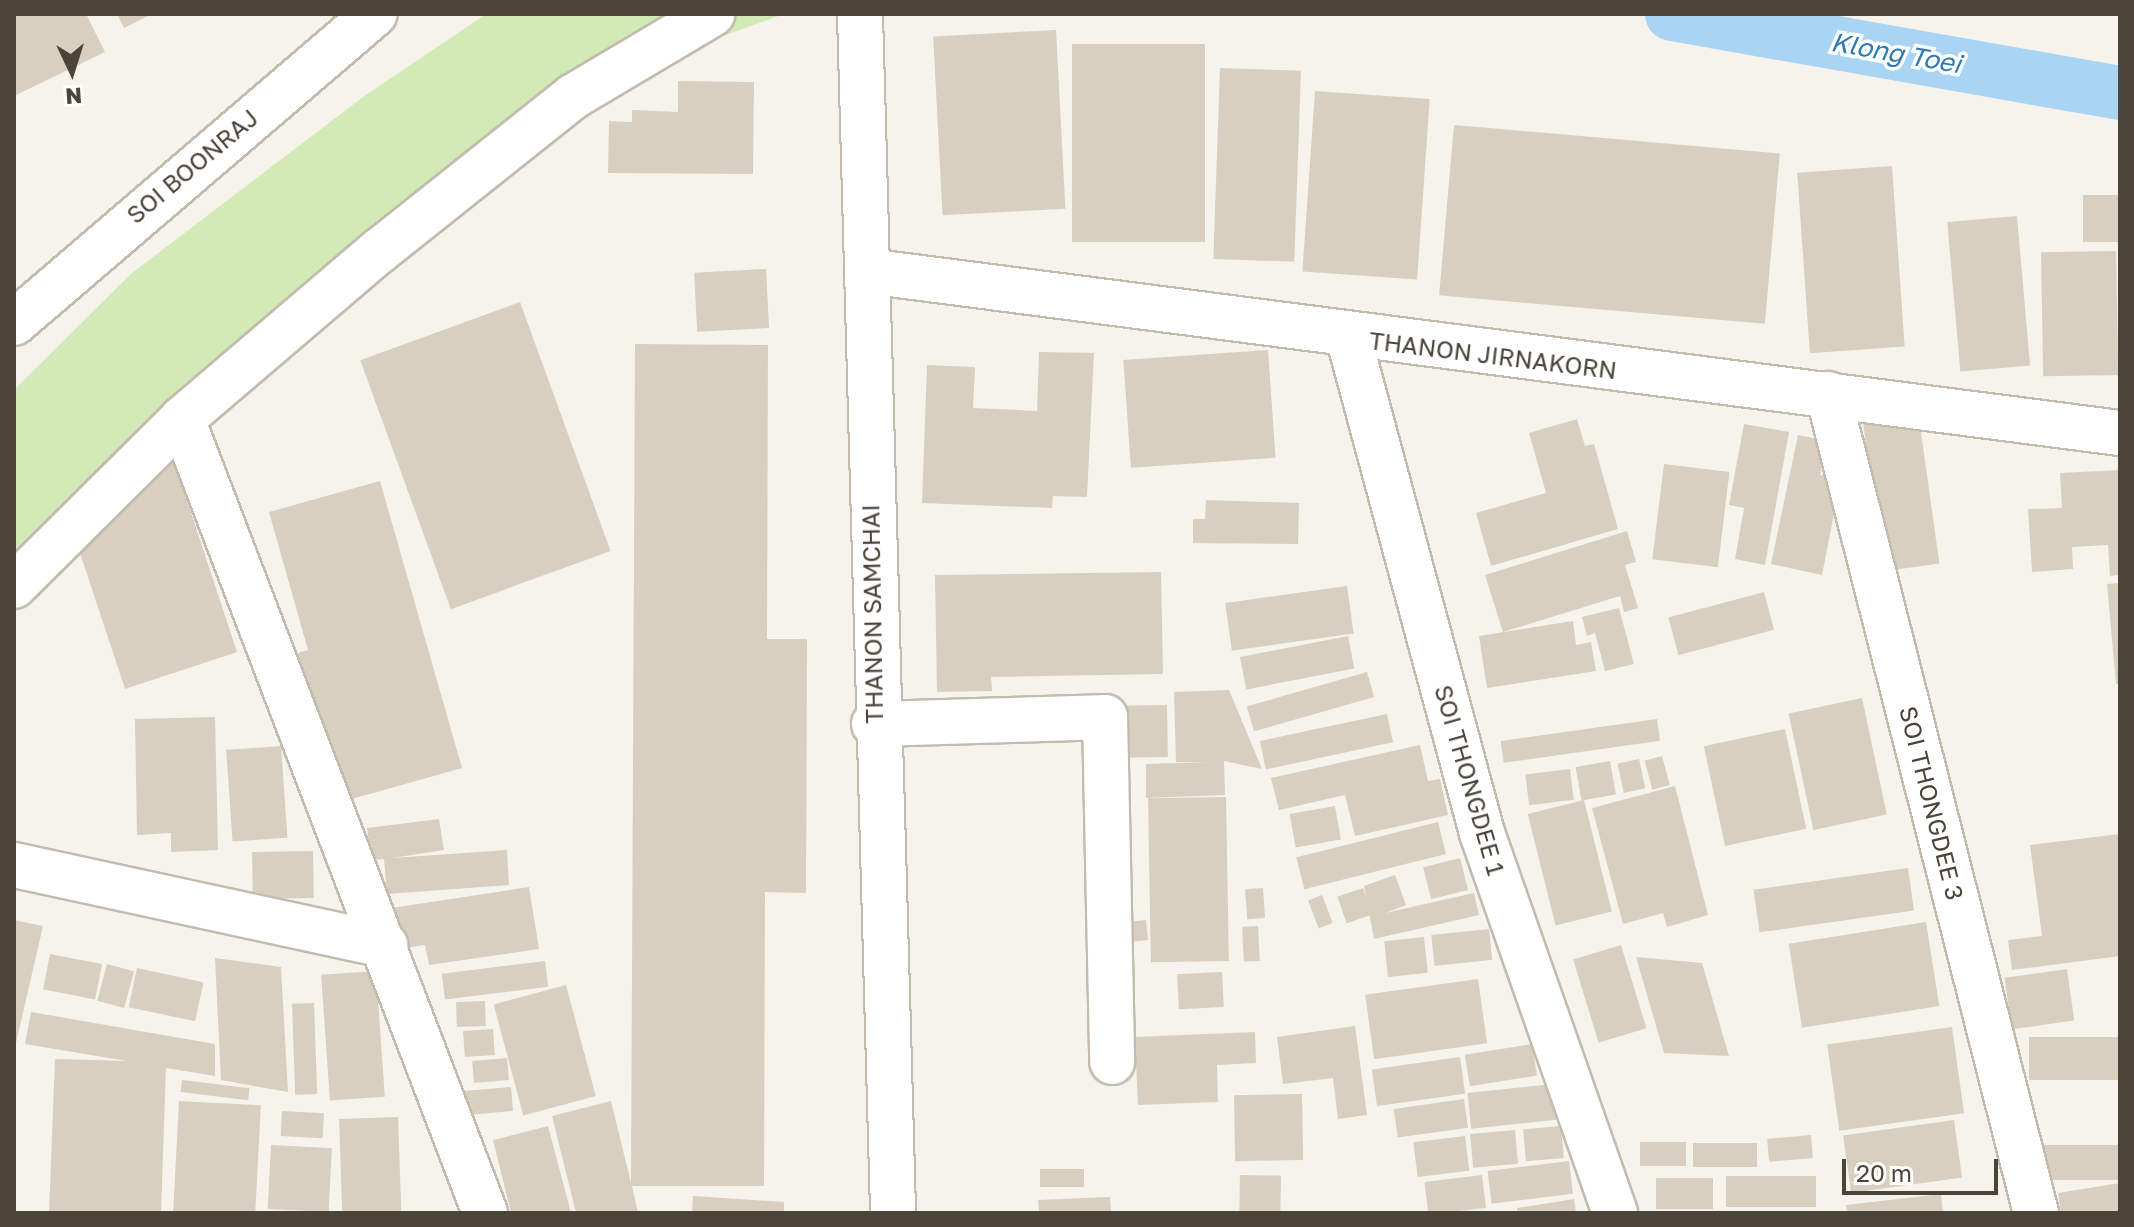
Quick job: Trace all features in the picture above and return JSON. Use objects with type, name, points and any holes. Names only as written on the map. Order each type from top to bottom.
[{"type":"street","name":"SOI BOONRAJ","points":[[14,323],[375,14]]},
{"type":"street","points":[[14,586],[182,419],[574,96],[712,14]]},
{"type":"street","name":"THANON SAMCHAI","points":[[860,14],[874,724],[893,1213]]},
{"type":"street","name":"THANON JIRNAKORN","points":[[867,271],[1349,339],[1828,394],[2120,433]]},
{"type":"street","name":"SOI THONGDEE 1","points":[[1349,339],[1482,833],[1615,1213]]},
{"type":"street","name":"SOI THONGDEE 3","points":[[1828,394],[2036,1213]]},
{"type":"street","points":[[182,419],[485,1213]]},
{"type":"street","points":[[874,724],[1105,717],[1112,1062]]},
{"type":"street","points":[[14,865],[385,945]]},
{"type":"green space","points":[[486,14],[784,14],[703,43],[568,121],[444,214],[14,596],[14,390],[132,273],[363,97]]},
{"type":"building","points":[[14,14],[86,14],[105,52],[14,96]]},
{"type":"building","points":[[117,14],[152,14],[124,28]]},
{"type":"building","points":[[1056,30],[1065,209],[943,215],[933,36]]},
{"type":"building","points":[[1072,44],[1205,44],[1205,242],[1072,242]]},
{"type":"building","points":[[1220,68],[1301,71],[1294,262],[1213,259]]},
{"type":"building","points":[[678,81],[754,82],[753,174],[608,173],[609,121],[632,122],[632,110],[678,112]]},
{"type":"building","points":[[1315,91],[1430,99],[1417,280],[1302,272]]},
{"type":"building","points":[[1454,125],[1780,153],[1765,324],[1439,295]]},
{"type":"building","points":[[1892,166],[1905,347],[1810,353],[1797,173]]},
{"type":"building","points":[[2083,195],[2120,195],[2120,242],[2083,242]]},
{"type":"building","points":[[2017,216],[2030,365],[1960,372],[1947,222]]},
{"type":"building","points":[[2116,251],[2118,375],[2043,376],[2041,252]]},
{"type":"building","points":[[766,269],[769,328],[697,332],[694,273]]},
{"type":"building","points":[[520,302],[611,551],[451,609],[360,360]]},
{"type":"building","points":[[635,344],[768,345],[767,639],[807,639],[806,893],[765,892],[764,1186],[632,1186],[638,1213],[576,1213],[552,1116],[611,1101],[631,1183]]},
{"type":"building","points":[[1268,350],[1276,458],[1131,468],[1123,360]]},
{"type":"building","points":[[1039,352],[1094,353],[1087,497],[1053,496],[1052,508],[922,503],[927,365],[975,367],[973,408],[1037,411]]},
{"type":"building","points":[[1918,411],[1939,564],[1884,571],[1863,419]]},
{"type":"building","points":[[1577,419],[1585,446],[1594,444],[1618,529],[1491,566],[1476,513],[1546,493],[1529,433]]},
{"type":"building","points":[[1744,424],[1789,432],[1765,565],[1735,559],[1744,508],[1729,505]]},
{"type":"building","points":[[1798,435],[1827,441],[1820,475],[1841,478],[1822,575],[1771,564]]},
{"type":"building","points":[[172,455],[237,652],[125,689],[80,553]]},
{"type":"building","points":[[1664,464],[1730,472],[1718,567],[1652,559]]},
{"type":"building","points":[[2120,470],[2120,575],[2110,576],[2108,545],[2072,547],[2073,569],[2032,572],[2028,509],[2062,508],[2060,473]]},
{"type":"building","points":[[380,481],[462,768],[341,802],[298,653],[308,650],[269,512]]},
{"type":"building","points":[[1206,500],[1299,503],[1298,544],[1193,543],[1193,519],[1205,519]]},
{"type":"building","points":[[1627,531],[1636,562],[1625,565],[1638,608],[1624,612],[1620,596],[1503,632],[1485,575]]},
{"type":"building","points":[[1161,572],[1163,674],[991,677],[992,691],[937,692],[935,575]]},
{"type":"building","points":[[2120,583],[2120,684],[2116,684],[2107,584]]},
{"type":"building","points":[[1347,586],[1354,634],[1232,651],[1225,603]]},
{"type":"building","points":[[1764,592],[1774,630],[1678,655],[1668,618]]},
{"type":"building","points":[[1619,608],[1634,664],[1605,671],[1595,633],[1587,636],[1582,617]]},
{"type":"building","points":[[1573,621],[1576,645],[1591,642],[1596,671],[1487,688],[1479,636]]},
{"type":"building","points":[[1348,636],[1354,668],[1246,689],[1240,657]]},
{"type":"building","points":[[1367,672],[1374,697],[1254,731],[1247,706]]},
{"type":"building","points":[[1229,690],[1262,769],[1224,761],[1225,795],[1146,798],[1146,764],[1208,762],[1176,762],[1174,692]]},
{"type":"building","points":[[1862,698],[1887,814],[1813,830],[1789,714]]},
{"type":"building","points":[[1167,705],[1168,757],[1118,758],[1117,706]]},
{"type":"building","points":[[1387,714],[1393,742],[1266,769],[1260,741]]},
{"type":"building","points":[[215,717],[218,850],[171,852],[171,833],[137,835],[135,719]]},
{"type":"building","points":[[1657,719],[1660,741],[1504,763],[1501,741]]},
{"type":"building","points":[[1785,729],[1806,829],[1725,846],[1704,746]]},
{"type":"building","points":[[1420,745],[1428,781],[1440,779],[1448,815],[1355,836],[1345,795],[1279,810],[1271,778]]},
{"type":"building","points":[[281,746],[287,838],[233,842],[226,750]]},
{"type":"building","points":[[1662,756],[1670,785],[1652,790],[1645,761]]},
{"type":"building","points":[[1639,759],[1645,788],[1624,793],[1617,764]]},
{"type":"building","points":[[1610,761],[1616,794],[1581,801],[1576,767]]},
{"type":"building","points":[[1570,769],[1574,800],[1529,805],[1525,774]]},
{"type":"building","points":[[1675,786],[1708,915],[1667,927],[1663,913],[1623,924],[1592,808]]},
{"type":"building","points":[[1226,797],[1229,961],[1151,962],[1148,798]]},
{"type":"building","points":[[1584,800],[1612,912],[1556,926],[1528,814]]},
{"type":"building","points":[[1335,806],[1341,839],[1296,847],[1290,814]]},
{"type":"building","points":[[439,819],[444,850],[392,858],[507,850],[509,885],[387,894],[384,859],[371,860],[367,828]]},
{"type":"building","points":[[1438,822],[1446,854],[1304,889],[1296,857]]},
{"type":"building","points":[[2120,834],[2120,956],[2012,970],[2008,940],[2042,936],[2030,845]]},
{"type":"building","points":[[313,851],[314,898],[253,899],[252,852]]},
{"type":"building","points":[[1460,858],[1468,890],[1431,899],[1423,867]]},
{"type":"building","points":[[1908,868],[1914,911],[1760,932],[1754,890]]},
{"type":"building","points":[[1395,875],[1406,905],[1385,913],[1474,893],[1479,915],[1374,939],[1364,886]]},
{"type":"building","points":[[529,887],[539,949],[429,965],[425,945],[398,949],[392,908]]},
{"type":"building","points":[[1263,888],[1265,918],[1247,919],[1245,889]]},
{"type":"building","points":[[1363,888],[1372,914],[1347,923],[1337,897]]},
{"type":"building","points":[[1322,895],[1333,923],[1319,928],[1308,900]]},
{"type":"building","points":[[14,920],[43,926],[16,1043],[14,1042]]},
{"type":"building","points":[[1146,920],[1148,940],[1129,942],[1127,922]]},
{"type":"building","points":[[1926,922],[1939,1006],[1802,1028],[1789,944]]},
{"type":"building","points":[[1258,926],[1260,961],[1244,962],[1242,927]]},
{"type":"building","points":[[1489,929],[1492,960],[1435,966],[1431,935]]},
{"type":"building","points":[[1424,937],[1428,973],[1388,977],[1384,941]]},
{"type":"building","points":[[1621,945],[1646,1028],[1599,1043],[1573,960]]},
{"type":"building","points":[[50,954],[102,964],[95,999],[43,989]]},
{"type":"building","points":[[1636,957],[1702,963],[1729,1056],[1664,1053]]},
{"type":"building","points":[[215,958],[281,967],[288,1092],[221,1080]]},
{"type":"building","points":[[545,961],[548,987],[445,999],[442,974]]},
{"type":"building","points":[[107,964],[134,971],[124,1008],[97,1001]]},
{"type":"building","points":[[137,968],[204,982],[195,1021],[129,1007]]},
{"type":"building","points":[[2067,969],[2074,1020],[2012,1029],[2005,978]]},
{"type":"building","points":[[376,971],[385,1097],[330,1101],[321,975]]},
{"type":"building","points":[[1222,972],[1224,1007],[1179,1009],[1177,974]]},
{"type":"building","points":[[1478,979],[1487,1043],[1374,1059],[1365,995]]},
{"type":"building","points":[[566,985],[596,1096],[523,1115],[494,1004]]},
{"type":"building","points":[[485,1001],[486,1026],[457,1027],[456,1002]]},
{"type":"building","points":[[314,1003],[317,1094],[295,1095],[292,1004]]},
{"type":"building","points":[[31,1012],[215,1044],[215,1076],[166,1068],[161,1213],[49,1213],[55,1059],[127,1061],[25,1044]]},
{"type":"building","points":[[1355,1026],[1367,1115],[1338,1119],[1333,1078],[1283,1084],[1277,1037]]},
{"type":"building","points":[[1952,1027],[1964,1113],[1839,1131],[1827,1045]]},
{"type":"building","points":[[493,1029],[495,1055],[465,1057],[463,1031]]},
{"type":"building","points":[[1255,1032],[1256,1063],[1217,1065],[1218,1102],[1138,1105],[1135,1037]]},
{"type":"building","points":[[2029,1037],[2120,1037],[2120,1080],[2029,1080]]},
{"type":"building","points":[[1532,1044],[1537,1076],[1470,1086],[1465,1055]]},
{"type":"building","points":[[1460,1057],[1465,1094],[1377,1106],[1372,1069]]},
{"type":"building","points":[[507,1058],[509,1080],[474,1083],[472,1061]]},
{"type":"building","points":[[182,1080],[249,1088],[248,1100],[181,1092]]},
{"type":"building","points":[[1553,1084],[1557,1120],[1471,1129],[1467,1093]]},
{"type":"building","points":[[511,1087],[513,1111],[463,1115],[461,1091]]},
{"type":"building","points":[[1302,1094],[1303,1160],[1235,1161],[1234,1095]]},
{"type":"building","points":[[1464,1099],[1468,1128],[1398,1138],[1394,1109]]},
{"type":"building","points":[[179,1101],[261,1105],[255,1213],[173,1213]]},
{"type":"building","points":[[282,1111],[324,1113],[323,1138],[281,1136]]},
{"type":"building","points":[[398,1117],[401,1213],[342,1213],[339,1119]]},
{"type":"building","points":[[1954,1120],[1962,1177],[1851,1193],[1843,1136]]},
{"type":"building","points":[[548,1126],[571,1213],[511,1213],[493,1140]]},
{"type":"building","points":[[1561,1126],[1564,1158],[1526,1161],[1523,1129]]},
{"type":"building","points":[[1515,1130],[1518,1164],[1473,1168],[1470,1134]]},
{"type":"building","points":[[1811,1135],[1813,1158],[1769,1162],[1767,1139]]},
{"type":"building","points":[[1465,1136],[1469,1171],[1418,1177],[1413,1142]]},
{"type":"building","points":[[1640,1142],[1686,1142],[1686,1166],[1640,1166]]},
{"type":"building","points":[[1693,1143],[1757,1143],[1757,1167],[1693,1167]]},
{"type":"building","points":[[271,1145],[332,1148],[329,1212],[268,1209]]},
{"type":"building","points":[[2044,1145],[2120,1145],[2120,1180],[2044,1180]]},
{"type":"building","points":[[1569,1161],[1573,1194],[1492,1204],[1488,1171]]},
{"type":"building","points":[[1040,1169],[1084,1169],[1084,1187],[1040,1187]]},
{"type":"building","points":[[1240,1175],[1281,1176],[1280,1213],[1239,1213]]},
{"type":"building","points":[[1482,1175],[1486,1208],[1428,1213],[1424,1182]]},
{"type":"building","points":[[1726,1176],[1816,1176],[1816,1207],[1726,1207]]},
{"type":"building","points":[[1656,1178],[1713,1178],[1713,1209],[1656,1209]]},
{"type":"building","points":[[2120,1183],[2120,1213],[2061,1213],[2058,1193]]},
{"type":"building","points":[[1941,1194],[1943,1213],[1847,1213],[1846,1205]]},
{"type":"building","points":[[693,1196],[784,1202],[784,1213],[692,1213]]},
{"type":"building","points":[[1110,1197],[1111,1213],[1039,1213],[1038,1200]]},
{"type":"building","points":[[1574,1199],[1576,1213],[1518,1213],[1517,1208]]},
{"type":"waterway","name":"Klong Toei","points":[[1672,14],[2120,93]]}]
